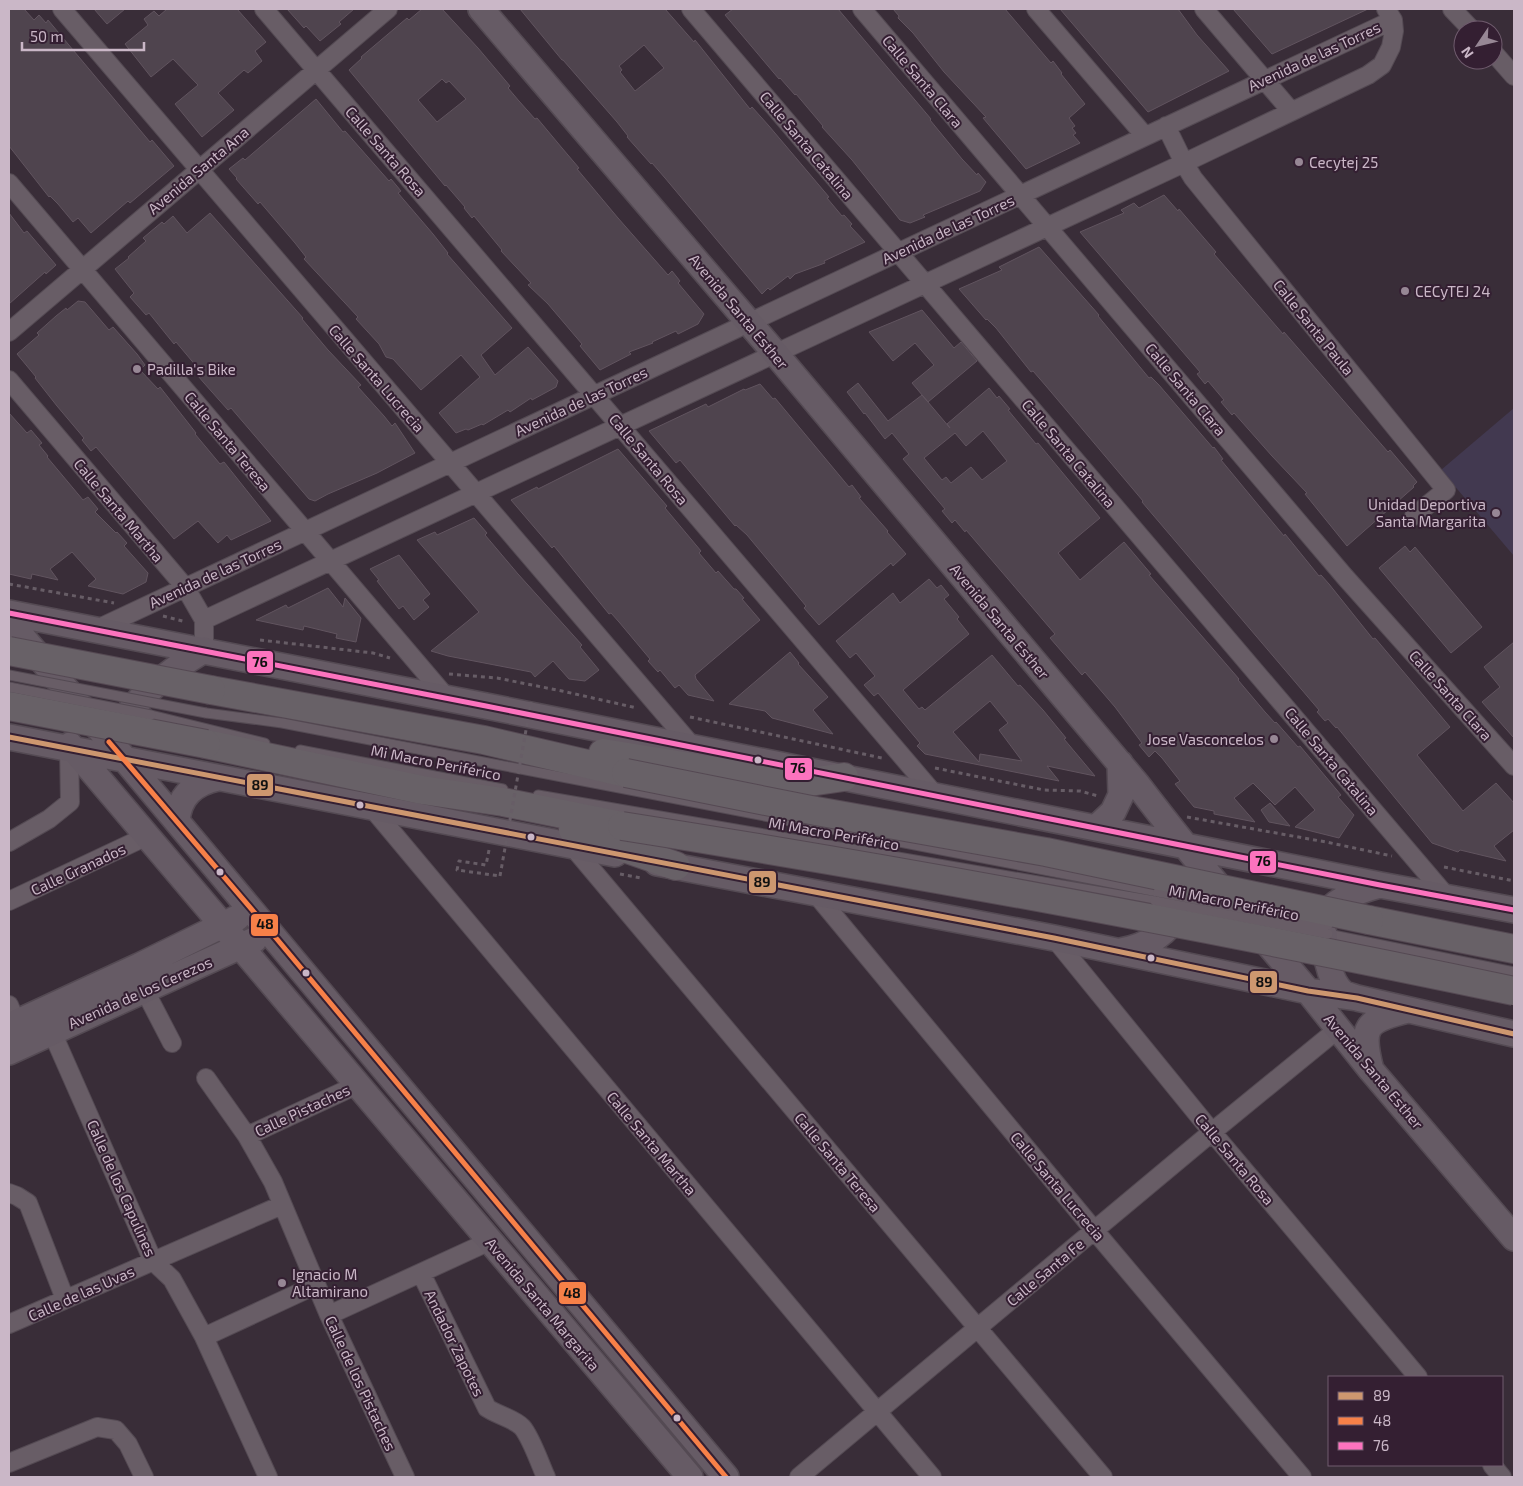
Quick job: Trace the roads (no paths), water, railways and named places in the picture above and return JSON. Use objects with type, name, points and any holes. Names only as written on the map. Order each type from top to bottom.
[{"type":"highway","points":[[9,651],[484,740],[626,773],[816,811],[1046,852],[1514,949]]},
{"type":"highway","points":[[9,706],[206,744],[422,790],[572,830],[676,866]]},
{"type":"highway","points":[[520,749],[559,746],[796,784],[844,777]]},
{"type":"highway","points":[[422,790],[507,796],[622,826],[808,855],[1087,906],[1514,991]]},
{"type":"main road","name":"Avenida Santa Esther","points":[[481,9],[749,322],[1120,763],[1185,846],[1514,1238]]},
{"type":"main road","points":[[9,613],[95,630],[204,632],[447,698],[1380,885],[1514,910]]},
{"type":"main road","name":"Avenida Santa Margarita","points":[[9,621],[115,754],[177,821],[271,932],[699,1471]]},
{"type":"main road","points":[[112,795],[115,754],[122,722],[150,689],[174,670],[204,632]]},
{"type":"main road","name":"Avenida Santa Margarita","points":[[9,674],[490,1241],[699,1471]]},
{"type":"main road","points":[[150,689],[144,704],[146,719],[156,734],[186,758],[218,778]]},
{"type":"main road","points":[[9,737],[71,749],[115,754],[218,778],[1054,938],[1308,991],[1357,998],[1514,1034]]},
{"type":"main road","points":[[1096,828],[1113,812],[1121,794],[1120,763]]},
{"type":"main road","points":[[177,821],[180,805],[189,791],[202,782],[218,778]]},
{"type":"main road","points":[[1139,836],[1156,853],[1166,869],[1172,884],[1172,898],[1160,935]]},
{"type":"main road","points":[[1118,951],[1143,945],[1160,935],[1174,922],[1186,899],[1190,873],[1185,846]]},
{"type":"main road","points":[[1357,998],[1342,992],[1331,972],[1326,959],[1324,931],[1352,894],[1380,885]]},
{"type":"main road","name":"Avenida de los Cerezos","points":[[11,1018],[139,966],[252,910]]},
{"type":"main road","points":[[1308,991],[1306,963],[1310,939],[1322,917],[1332,922]]},
{"type":"main road","name":"Avenida de los Cerezos","points":[[9,1052],[271,932]]},
{"type":"main road","points":[[1372,1070],[1366,1049],[1369,1028],[1378,1018],[1410,1010]]},
{"type":"street","name":"Calle Santa Lucrecia","points":[[62,9],[693,747]]},
{"type":"street","name":"Calle Santa Rosa","points":[[264,9],[936,796]]},
{"type":"street","name":"Avenida Santa Ana","points":[[9,332],[388,9]]},
{"type":"street","name":"Calle Santa Catalina","points":[[691,9],[1448,898]]},
{"type":"street","name":"Calle Santa Clara","points":[[862,9],[1345,577],[1514,766]]},
{"type":"street","points":[[1036,9],[1145,136]]},
{"type":"street","points":[[1204,9],[1291,111]]},
{"type":"street","points":[[1452,9],[1462,20]]},
{"type":"street","name":"Avenida de las Torres","points":[[95,630],[1265,80],[1389,14],[1394,31],[1391,47],[1382,65],[1368,75],[1184,163],[330,561],[204,632]]},
{"type":"street","points":[[1503,62],[1513,71]]},
{"type":"street","name":"Calle Santa Paula","points":[[1166,126],[1193,178],[1446,490],[1414,516]]},
{"type":"street","name":"Calle Santa Teresa","points":[[9,183],[447,698]]},
{"type":"street","name":"Calle Santa Martha","points":[[9,380],[185,588],[204,632]]},
{"type":"street","points":[[9,842],[49,819],[70,802],[71,749]]},
{"type":"street","name":"Calle Santa Martha","points":[[372,808],[932,1477]]},
{"type":"street","name":"Calle Granados","points":[[9,901],[147,836]]},
{"type":"street","name":"Calle Santa Teresa","points":[[572,846],[1103,1477]]},
{"type":"street","name":"Calle Santa Lucrecia","points":[[815,893],[1094,1230],[1302,1477]]},
{"type":"street","name":"Calle Santa Rosa","points":[[1054,938],[1212,1132],[1417,1376]]},
{"type":"street","points":[[144,990],[172,1043]]},
{"type":"street","name":"Calle Santa Fe","points":[[800,1477],[1094,1230],[1338,1029]]},
{"type":"street","name":"Calle de los Capulines","points":[[52,1032],[153,1261],[172,1279],[204,1337],[268,1477]]},
{"type":"street","name":"Calle de los Pistaches","points":[[206,1078],[247,1136],[273,1182],[329,1315],[405,1477]]},
{"type":"street","name":"Calle Pistaches","points":[[247,1136],[357,1085]]},
{"type":"street","points":[[9,1193],[28,1204],[65,1299]]},
{"type":"street","name":"Calle de las Uvas","points":[[9,1324],[282,1205]]},
{"type":"street","points":[[329,1315],[490,1241]]},
{"type":"street","name":"Andador Zapotes","points":[[421,1273],[487,1408],[521,1427],[546,1477]]},
{"type":"street","points":[[204,1337],[316,1284]]},
{"type":"street","points":[[9,1463],[97,1427],[116,1430],[128,1444],[144,1477]]},
{"type":"street","points":[[1493,1466],[1502,1477]]},
{"type":"street","points":[[9,1471],[12,1477]]},
{"type":"lane","name":"Mi Macro Periférico","points":[[9,674],[206,713],[282,723],[1157,897]]},
{"type":"lane","points":[[9,686],[151,715],[279,746]]},
{"type":"lane","name":"Mi Macro Periférico","points":[[288,748],[507,796]]},
{"type":"lane","name":"Mi Macro Periférico","points":[[531,794],[1157,897],[1332,922],[1430,945]]},
{"type":"lane","name":"Mi Macro Periférico","points":[[1332,922],[1514,972]]},
{"type":"place","name":"Cecytej 25","points":[[1299,162]]},
{"type":"place","name":"CECyTEJ 24","points":[[1405,291]]},
{"type":"place","name":"Padilla's Bike","points":[[137,369]]},
{"type":"place","name":"Unidad Deportiva Santa Margarita","points":[[1496,513]]},
{"type":"place","name":"Jose Vasconcelos","points":[[1274,739]]},
{"type":"place","name":"Ignacio M Altamirano","points":[[282,1283]]}]
